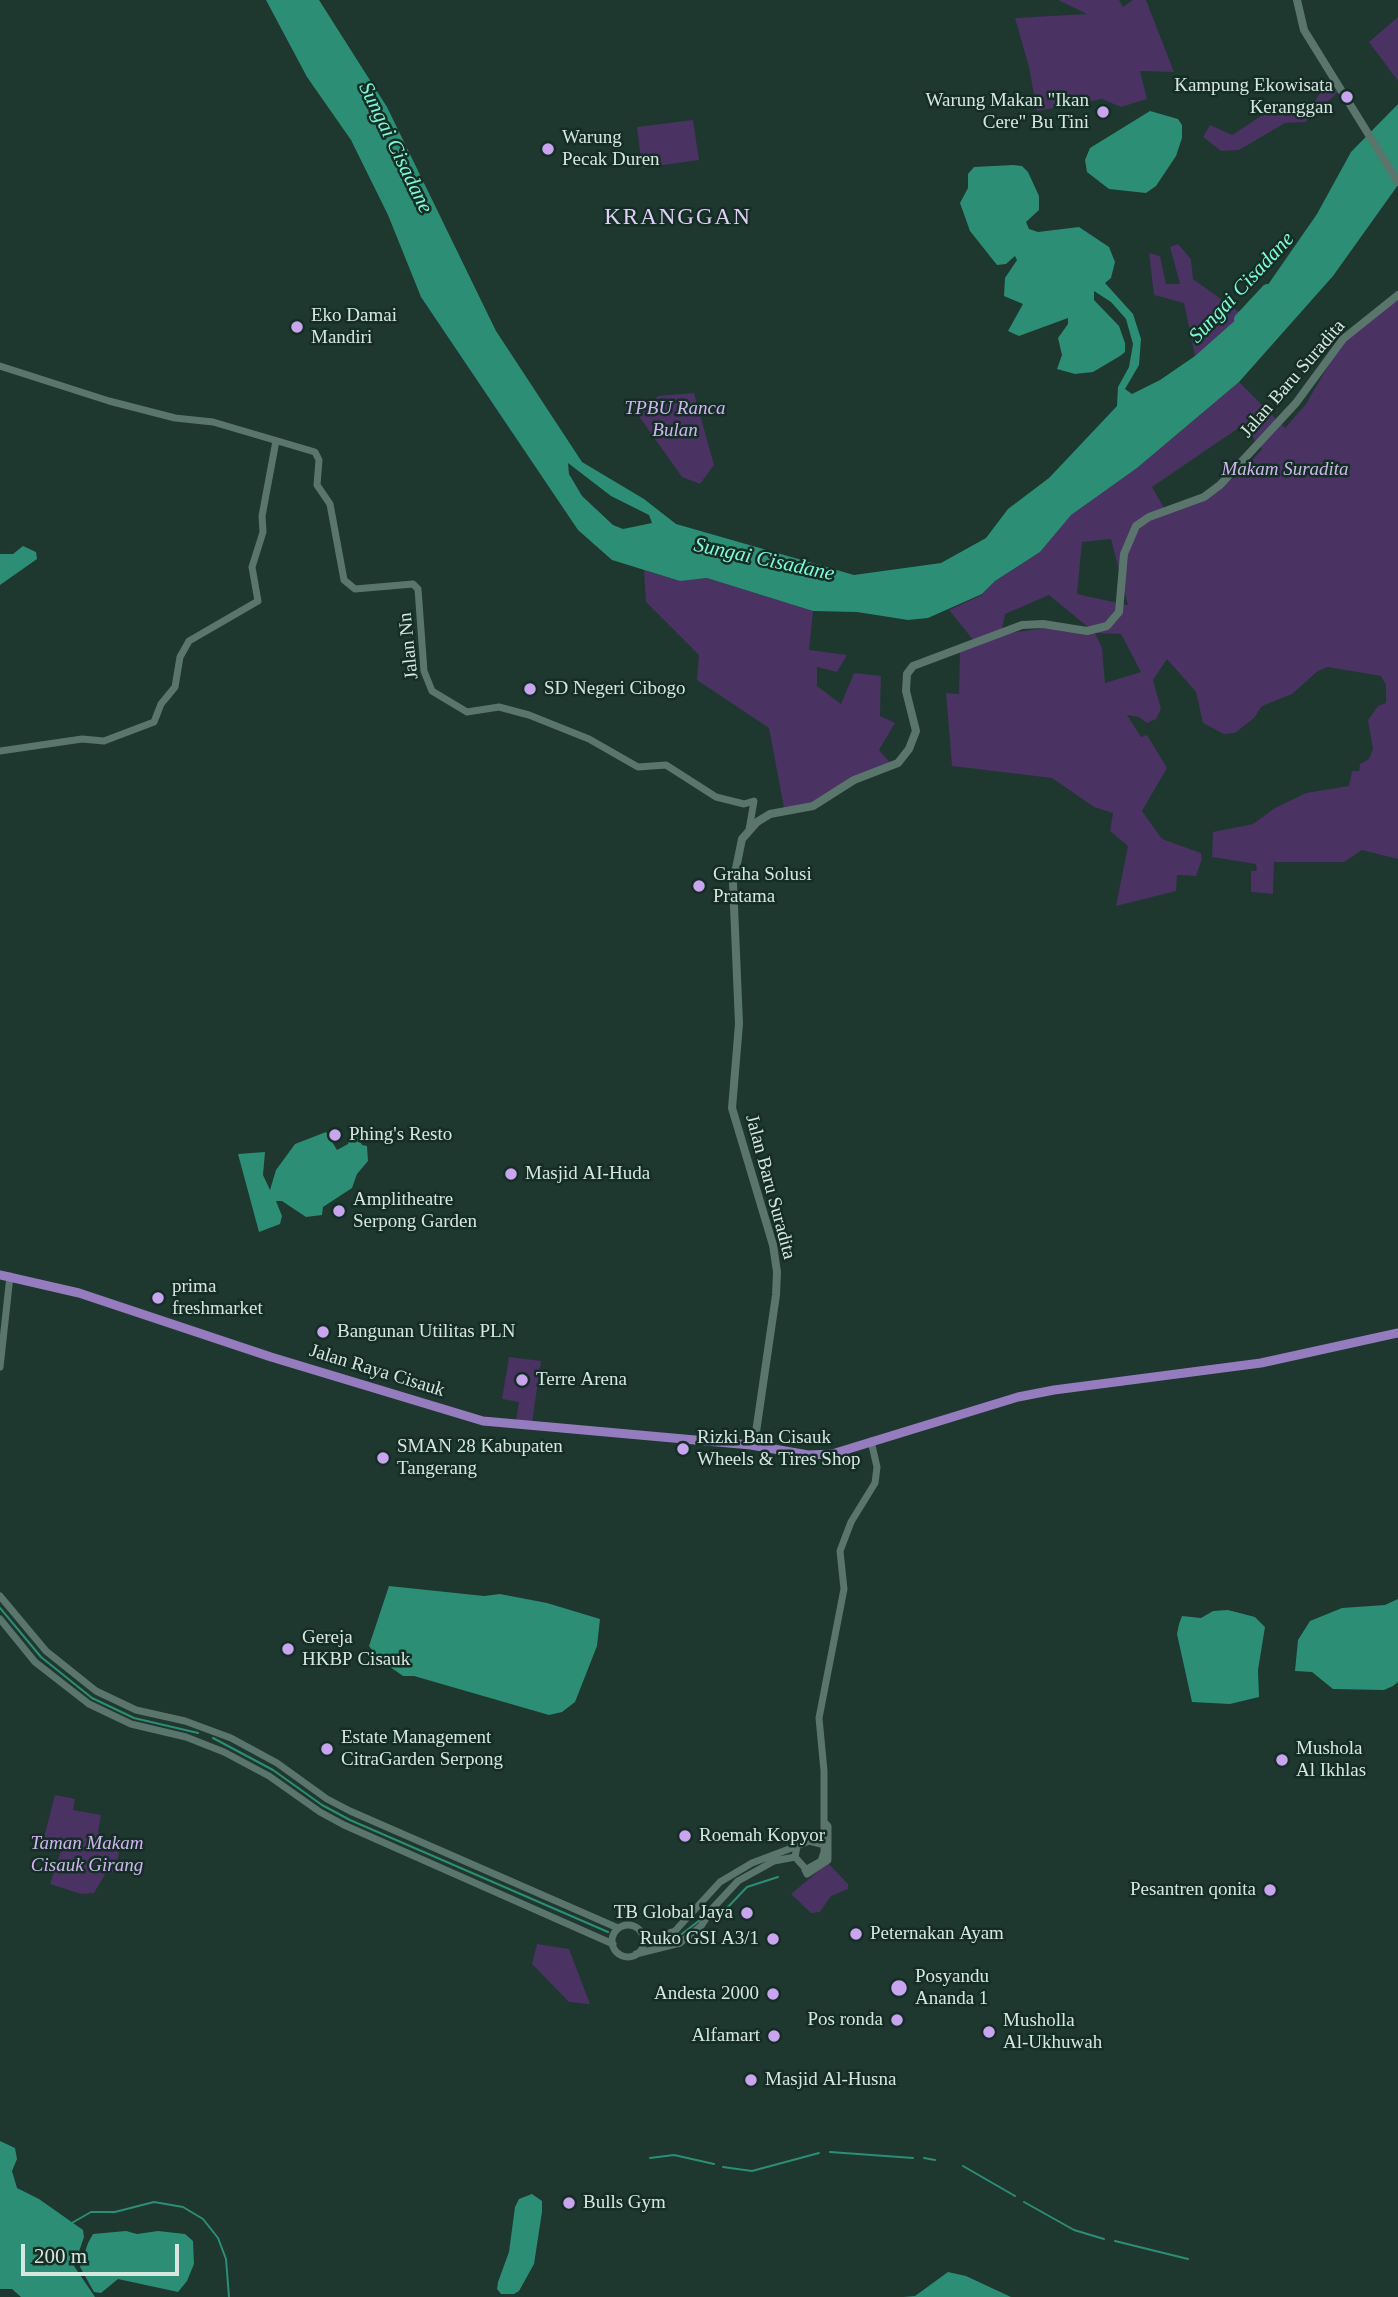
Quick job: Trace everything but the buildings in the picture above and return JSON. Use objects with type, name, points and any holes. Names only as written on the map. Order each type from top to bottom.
[{"type":"main road","points":[[1297,0],[1301,25],[1398,181]]},
{"type":"main road","name":"Jalan Baru Suradita","points":[[754,1446],[777,1272],[773,1245],[732,1108],[739,1024],[734,877],[738,849],[749,830],[770,814],[813,806],[854,779],[898,763],[909,749],[916,731],[906,691],[907,674],[913,666],[1022,625],[1043,624],[1087,631],[1107,626],[1119,612],[1124,554],[1136,526],[1149,517],[1204,497],[1220,485],[1296,403],[1343,339],[1398,295]]},
{"type":"main road","name":"Jalan Raya Cisauk","points":[[5,1275],[162,1319],[271,1357],[483,1421],[825,1455],[1054,1390],[1261,1363],[1398,1334]]},
{"type":"street","name":"Jalan Nn","points":[[0,366],[159,414],[213,422],[318,455],[317,485],[330,504],[347,582],[359,589],[416,586],[420,594],[423,650],[429,687],[455,707],[472,713],[502,707],[529,715],[589,739],[638,767],[666,765],[716,797],[744,804],[754,801],[749,830]]},
{"type":"street","points":[[0,751],[82,739],[104,741],[154,722],[161,704],[175,687],[180,657],[189,641],[258,601],[252,567],[262,533],[262,516],[276,441]]},
{"type":"street","points":[[0,1367],[5,1275]]},
{"type":"street","points":[[805,1870],[823,1859],[825,1845],[821,1708],[844,1589],[841,1551],[850,1522],[875,1483],[877,1467],[871,1441]]},
{"type":"street","points":[[0,1596],[62,1667],[96,1691],[136,1710],[209,1729],[277,1763],[327,1799],[618,1928],[628,1925],[656,1937],[675,1931],[727,1878],[752,1863],[817,1837],[824,1825]]},
{"type":"street","points":[[0,1619],[53,1678],[89,1704],[131,1724],[204,1743],[269,1776],[320,1812],[612,1944],[620,1954],[636,1954],[681,1943],[701,1926],[712,1909],[738,1881],[774,1861],[795,1857]]},
{"type":"street","points":[[20,1643],[31,1633]]},
{"type":"street","points":[[204,1743],[209,1729]]},
{"type":"street","points":[[805,1870],[828,1860],[828,1826],[824,1825]]},
{"type":"street","points":[[397,1847],[403,1833]]},
{"type":"street","points":[[809,1841],[825,1845]]},
{"type":"street","points":[[797,1846],[795,1857],[805,1870]]},
{"type":"street","points":[[612,1944],[618,1928]]},
{"type":"street","points":[[636,1954],[642,1947],[641,1932]]},
{"type":"green space","points":[[1058,0],[1119,0],[1123,7],[1133,0],[1146,0],[1174,72],[1140,71],[1147,99],[1121,107],[1102,99],[1037,111],[1029,67],[1015,18],[1087,14]]},
{"type":"green space","points":[[1398,17],[1398,81],[1369,42]]},
{"type":"green space","points":[[1331,76],[1344,87],[1305,122],[1285,123],[1239,150],[1221,151],[1203,137],[1210,125],[1232,135],[1278,105],[1287,114],[1313,104]]},
{"type":"green space","points":[[693,120],[699,160],[642,168],[637,127]]},
{"type":"green space","points":[[1178,244],[1191,259],[1193,279],[1243,315],[1195,356],[1184,303],[1154,295],[1149,253],[1160,256],[1166,284],[1180,284],[1170,247]]},
{"type":"green space","name":"Makam Suradita","points":[[1398,292],[1398,859],[1362,850],[1344,862],[1274,862],[1273,894],[1251,892],[1251,871],[1257,871],[1256,864],[1212,857],[1213,832],[1253,824],[1275,808],[1306,793],[1349,786],[1352,771],[1359,771],[1360,764],[1369,759],[1373,749],[1368,720],[1378,706],[1386,703],[1386,685],[1381,676],[1328,667],[1318,671],[1292,694],[1262,706],[1254,718],[1235,733],[1224,734],[1203,723],[1196,692],[1167,659],[1153,680],[1161,709],[1156,719],[1147,723],[1139,717],[1127,715],[1141,737],[1147,735],[1167,768],[1142,811],[1162,839],[1201,853],[1202,859],[1196,876],[1177,875],[1176,891],[1116,906],[1128,846],[1110,831],[1113,813],[1094,807],[1052,778],[952,766],[946,693],[959,694],[960,647],[974,641],[949,610],[982,595],[995,581],[1040,552],[1070,515],[1137,468],[1239,382],[1285,428],[1306,404],[1348,331]],"holes":[[[1243,425],[1262,449],[1239,475],[1207,493],[1164,508],[1152,487]],[[1111,539],[1128,605],[1077,594],[1082,542]],[[1049,595],[1094,632],[1054,627],[1001,634],[1005,614]],[[1095,633],[1121,634],[1141,672],[1105,683],[1102,648]]]},
{"type":"green space","name":"TPBU Ranca Bulan","points":[[694,393],[714,465],[700,484],[682,477],[638,415],[658,396]]},
{"type":"green space","points":[[644,570],[680,581],[707,578],[813,611],[809,650],[847,655],[837,672],[817,667],[817,686],[841,704],[854,673],[881,676],[880,716],[895,723],[879,750],[894,767],[871,773],[811,802],[784,808],[769,728],[697,680],[699,655],[646,602]]},
{"type":"green space","name":"Terre Arena","points":[[509,1357],[541,1361],[532,1423],[516,1421],[519,1402],[502,1399]]},
{"type":"green space","name":"Taman Makam Cisauk Girang","points":[[55,1795],[75,1799],[73,1810],[101,1815],[98,1832],[119,1853],[117,1860],[120,1862],[111,1874],[106,1873],[94,1893],[81,1894],[50,1884],[62,1848],[44,1837]]},
{"type":"green space","points":[[828,1863],[848,1884],[848,1889],[831,1896],[820,1912],[811,1913],[791,1894]]},
{"type":"green space","points":[[537,1944],[569,1949],[590,2004],[569,2002],[532,1964]]},
{"type":"water","points":[[266,0],[319,0],[387,107],[496,331],[582,462],[644,499],[676,524],[854,575],[941,563],[986,538],[1008,509],[1049,478],[1117,406],[1118,387],[1129,367],[1133,344],[1126,319],[1111,302],[1094,291],[1094,300],[1119,326],[1125,352],[1093,372],[1075,374],[1057,369],[1062,355],[1058,338],[1068,324],[1068,318],[1019,336],[1008,331],[1023,304],[1004,296],[1005,278],[1017,260],[1015,256],[1006,264],[997,265],[970,231],[960,203],[968,188],[968,174],[974,167],[1022,166],[1028,172],[1039,196],[1039,210],[1026,222],[1029,229],[1038,232],[1079,227],[1109,247],[1115,262],[1111,278],[1105,283],[1133,314],[1141,339],[1139,365],[1125,389],[1132,394],[1160,380],[1195,356],[1256,302],[1317,214],[1351,152],[1398,104],[1398,185],[1333,276],[1239,382],[1137,468],[1071,515],[1040,552],[995,581],[982,594],[928,618],[908,620],[857,612],[813,611],[707,578],[680,581],[612,560],[578,530],[421,297],[388,215],[351,140],[307,77]],"holes":[[[568,463],[611,496],[649,515],[652,523],[623,529],[613,525],[582,496],[569,474]]]},
{"type":"water","points":[[1150,111],[1178,119],[1182,125],[1182,138],[1176,156],[1156,186],[1146,193],[1109,189],[1087,172],[1085,160],[1090,148]]},
{"type":"water","points":[[23,546],[36,552],[37,559],[0,585],[0,554],[13,554]]},
{"type":"water","points":[[326,1132],[337,1150],[348,1144],[350,1133],[355,1133],[362,1145],[367,1146],[368,1161],[357,1174],[352,1188],[323,1207],[322,1215],[306,1217],[282,1201],[276,1201],[282,1216],[280,1224],[259,1232],[238,1154],[265,1152],[263,1175],[270,1190],[276,1170],[295,1144]]},
{"type":"water","points":[[389,1586],[484,1596],[500,1594],[547,1603],[600,1619],[597,1646],[575,1702],[562,1712],[549,1715],[414,1676],[403,1676],[380,1660],[369,1646]]},
{"type":"water","points":[[1398,1599],[1398,1682],[1393,1686],[1384,1690],[1333,1689],[1312,1672],[1295,1671],[1298,1640],[1310,1621],[1342,1608],[1385,1605]]},
{"type":"water","points":[[1228,1610],[1255,1617],[1265,1627],[1258,1670],[1259,1697],[1230,1704],[1192,1702],[1177,1634],[1182,1616],[1201,1618],[1213,1611]]},
{"type":"water","points":[[0,2141],[15,2148],[17,2159],[12,2171],[17,2188],[39,2199],[83,2230],[84,2237],[74,2266],[95,2297],[21,2297],[12,2289],[0,2289]]},
{"type":"water","points":[[532,2194],[542,2201],[534,2264],[519,2291],[514,2294],[501,2294],[497,2289],[498,2282],[509,2252],[515,2207],[519,2199]]},
{"type":"water","points":[[126,2231],[137,2234],[158,2231],[185,2234],[193,2241],[194,2264],[187,2281],[178,2292],[118,2279],[101,2293],[94,2292],[80,2267],[88,2243],[93,2234]]},
{"type":"water","points":[[948,2272],[966,2276],[1011,2297],[903,2297],[915,2296]]},
{"type":"waterway","name":"Sungai Cisadane","points":[[1239,319],[1267,289]]},
{"type":"waterway","points":[[0,1608],[41,1657],[92,1698],[134,1718],[198,1733]]},
{"type":"waterway","points":[[213,1738],[273,1770],[322,1805],[350,1820],[608,1932]]},
{"type":"waterway","points":[[717,1912],[727,1908],[747,1887],[778,1877]]},
{"type":"waterway","points":[[645,1944],[678,1937],[700,1920]]},
{"type":"waterway","points":[[830,2152],[913,2158]]},
{"type":"waterway","points":[[723,2167],[752,2171],[819,2153]]},
{"type":"waterway","points":[[650,2158],[674,2155],[714,2164]]},
{"type":"waterway","points":[[924,2158],[935,2160]]},
{"type":"waterway","points":[[963,2166],[1015,2196]]},
{"type":"waterway","points":[[70,2224],[91,2212],[115,2212],[154,2202],[183,2207],[203,2219],[218,2238],[226,2259],[229,2297]]},
{"type":"waterway","points":[[1024,2202],[1074,2230],[1104,2239]]},
{"type":"waterway","points":[[1115,2241],[1188,2259]]},
{"type":"place","name":"Kampung Ekowisata Keranggan","points":[[1347,97]]},
{"type":"place","name":"Warung Makan \"Ikan Cere\" Bu Tini","points":[[1103,112]]},
{"type":"place","name":"Warung Pecak Duren","points":[[548,149]]},
{"type":"place","name":"Eko Damai Mandiri","points":[[297,327]]},
{"type":"place","name":"SD Negeri Cibogo","points":[[530,689]]},
{"type":"place","name":"Graha Solusi Pratama","points":[[699,886]]},
{"type":"place","name":"Phing's Resto","points":[[335,1135]]},
{"type":"place","name":"Masjid AI-Huda","points":[[511,1174]]},
{"type":"place","name":"Amplitheatre Serpong Garden","points":[[339,1211]]},
{"type":"place","name":"prima freshmarket","points":[[158,1298]]},
{"type":"place","name":"Bangunan Utilitas PLN","points":[[323,1332]]},
{"type":"place","name":"Terre Arena","points":[[522,1380]]},
{"type":"place","name":"Rizki Ban Cisauk Wheels & Tires Shop","points":[[683,1449]]},
{"type":"place","name":"SMAN 28 Kabupaten Tangerang","points":[[383,1458]]},
{"type":"place","name":"Gereja HKBP Cisauk","points":[[288,1649]]},
{"type":"place","name":"Estate Management CitraGarden Serpong","points":[[327,1749]]},
{"type":"place","name":"Mushola Al Ikhlas","points":[[1282,1760]]},
{"type":"place","name":"Roemah Kopyor","points":[[685,1836]]},
{"type":"place","name":"Pesantren qonita","points":[[1270,1890]]},
{"type":"place","name":"TB Global Jaya","points":[[747,1913]]},
{"type":"place","name":"Peternakan Ayam","points":[[856,1934]]},
{"type":"place","name":"Ruko GSI A3/1","points":[[773,1939]]},
{"type":"place","name":"Posyandu Ananda 1","points":[[899,1988]]},
{"type":"place","name":"Andesta 2000","points":[[773,1994]]},
{"type":"place","name":"Pos ronda","points":[[897,2020]]},
{"type":"place","name":"Musholla Al-Ukhuwah","points":[[989,2032]]},
{"type":"place","name":"Alfamart","points":[[774,2036]]},
{"type":"place","name":"Masjid Al-Husna","points":[[751,2080]]},
{"type":"place","name":"Bulls Gym","points":[[569,2203]]},
{"type":"district","name":"KRANGGAN","points":[[678,218]]}]
